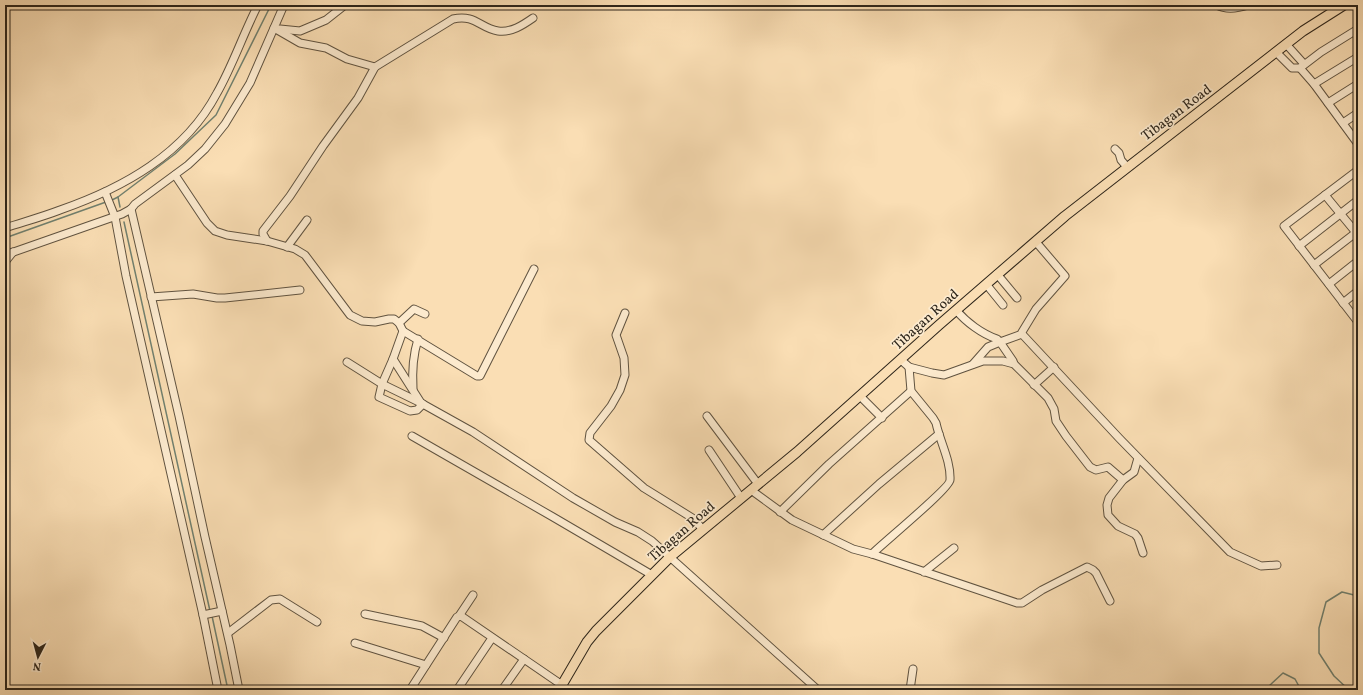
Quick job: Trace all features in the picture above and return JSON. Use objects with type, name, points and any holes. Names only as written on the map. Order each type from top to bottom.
[{"type":"main road","name":"Tibagan Road","points":[[561,687],[587,642],[596,631],[670,557],[797,452],[956,310],[1079,204],[1279,55],[1321,18],[1344,5]]},
{"type":"street","points":[[5,228],[106,194],[151,166],[177,145],[200,120],[218,93],[258,5]]},
{"type":"street","points":[[5,255],[114,214],[122,214],[131,209],[188,165],[205,149],[232,115],[250,83],[284,5]]},
{"type":"street","points":[[274,28],[289,31],[300,31],[326,20],[345,5]]},
{"type":"street","points":[[1217,5],[1221,7],[1235,8],[1241,8],[1248,5]]},
{"type":"street","points":[[267,240],[263,234],[263,231],[290,196],[318,153],[358,98],[375,67],[453,19],[467,17],[492,29],[506,31],[523,26],[533,18]]},
{"type":"street","points":[[274,28],[300,43],[326,48],[347,59],[375,67]]},
{"type":"street","points":[[1279,55],[1292,68],[1302,66],[1321,52],[1358,29]]},
{"type":"street","points":[[1289,47],[1314,84],[1358,143]]},
{"type":"street","points":[[1314,84],[1358,57]]},
{"type":"street","points":[[1328,103],[1358,84]]},
{"type":"street","points":[[1343,123],[1358,113]]},
{"type":"street","points":[[1115,149],[1127,167]]},
{"type":"street","points":[[1358,170],[1284,226],[1358,321]]},
{"type":"street","points":[[175,176],[207,223],[215,231],[227,235],[267,240],[295,249],[305,255],[350,314],[362,320],[375,322],[394,319],[399,323],[403,331],[477,376],[481,375],[534,269]]},
{"type":"street","points":[[106,194],[114,214],[130,292],[204,614],[218,690]]},
{"type":"street","points":[[1314,265],[1357,233],[1325,195]]},
{"type":"street","points":[[1300,246],[1358,200]]},
{"type":"street","points":[[131,209],[179,416],[221,611],[228,633],[239,690]]},
{"type":"street","points":[[287,247],[307,220]]},
{"type":"street","points":[[972,365],[988,347],[1022,334],[1036,309],[1065,276],[1036,242]]},
{"type":"street","points":[[5,262],[13,252]]},
{"type":"street","points":[[1329,284],[1358,261]]},
{"type":"street","points":[[997,274],[1016,298]]},
{"type":"street","points":[[986,284],[1003,305]]},
{"type":"street","points":[[151,297],[193,294],[225,298],[300,290]]},
{"type":"street","points":[[1343,303],[1358,292]]},
{"type":"street","points":[[399,323],[414,309],[425,314]]},
{"type":"street","points":[[956,310],[963,319],[997,339],[1014,364],[1048,398],[1054,409],[1056,421],[1090,467],[1096,470],[1108,467],[1124,480]]},
{"type":"street","points":[[626,313],[616,333],[616,340],[624,358],[624,381],[611,406],[590,433],[589,440],[644,488],[694,520],[703,530]]},
{"type":"street","points":[[403,331],[379,394],[381,398],[410,410],[416,410],[422,404]]},
{"type":"street","points":[[1022,334],[1138,458],[1230,552],[1261,566],[1277,565]]},
{"type":"street","points":[[414,391],[412,374],[418,339]]},
{"type":"street","points":[[393,359],[422,404]]},
{"type":"street","points":[[901,360],[909,367],[944,375],[983,361],[993,360],[1014,364]]},
{"type":"street","points":[[347,362],[382,384],[473,432],[573,498],[615,522],[644,536],[670,557],[818,690]]},
{"type":"street","points":[[872,554],[950,483],[948,464],[934,418],[911,391],[909,367]]},
{"type":"street","points":[[1034,385],[1054,367]]},
{"type":"street","points":[[780,512],[829,464],[911,391]]},
{"type":"street","points":[[860,396],[882,418]]},
{"type":"street","points":[[707,416],[755,487],[780,512],[792,520],[853,549],[1019,603],[1022,603],[1042,590],[1087,567],[1096,573],[1110,601]]},
{"type":"street","points":[[823,535],[879,484],[939,434]]},
{"type":"street","points":[[412,436],[652,575]]},
{"type":"street","points":[[709,450],[741,498]]},
{"type":"street","points":[[1138,458],[1134,472],[1124,480],[1107,501],[1107,513],[1118,526],[1137,536],[1143,553]]},
{"type":"street","points":[[924,572],[954,548]]},
{"type":"street","points":[[410,690],[473,594]]},
{"type":"street","points":[[228,633],[271,600],[276,599],[280,599],[317,622]]},
{"type":"street","points":[[204,614],[221,611]]},
{"type":"street","points":[[364,614],[422,626],[444,638]]},
{"type":"street","points":[[459,616],[524,659],[561,687]]},
{"type":"street","points":[[457,690],[492,638]]},
{"type":"street","points":[[355,643],[426,665]]},
{"type":"street","points":[[502,690],[524,659]]},
{"type":"street","points":[[910,690],[913,669]]},
{"type":"waterway","points":[[112,200],[175,154],[216,115],[271,5]]},
{"type":"waterway","points":[[118,197],[120,207]]},
{"type":"waterway","points":[[5,238],[106,202]]},
{"type":"waterway","points":[[124,222],[210,611]]},
{"type":"waterway","points":[[1349,690],[1334,676],[1319,653],[1319,628],[1326,602],[1342,592],[1358,596]]},
{"type":"waterway","points":[[212,616],[228,690]]},
{"type":"waterway","points":[[1260,690],[1269,686],[1283,673],[1295,679],[1301,690]]},
{"type":"waterway","points":[[1231,690],[1240,688],[1258,690]]}]
